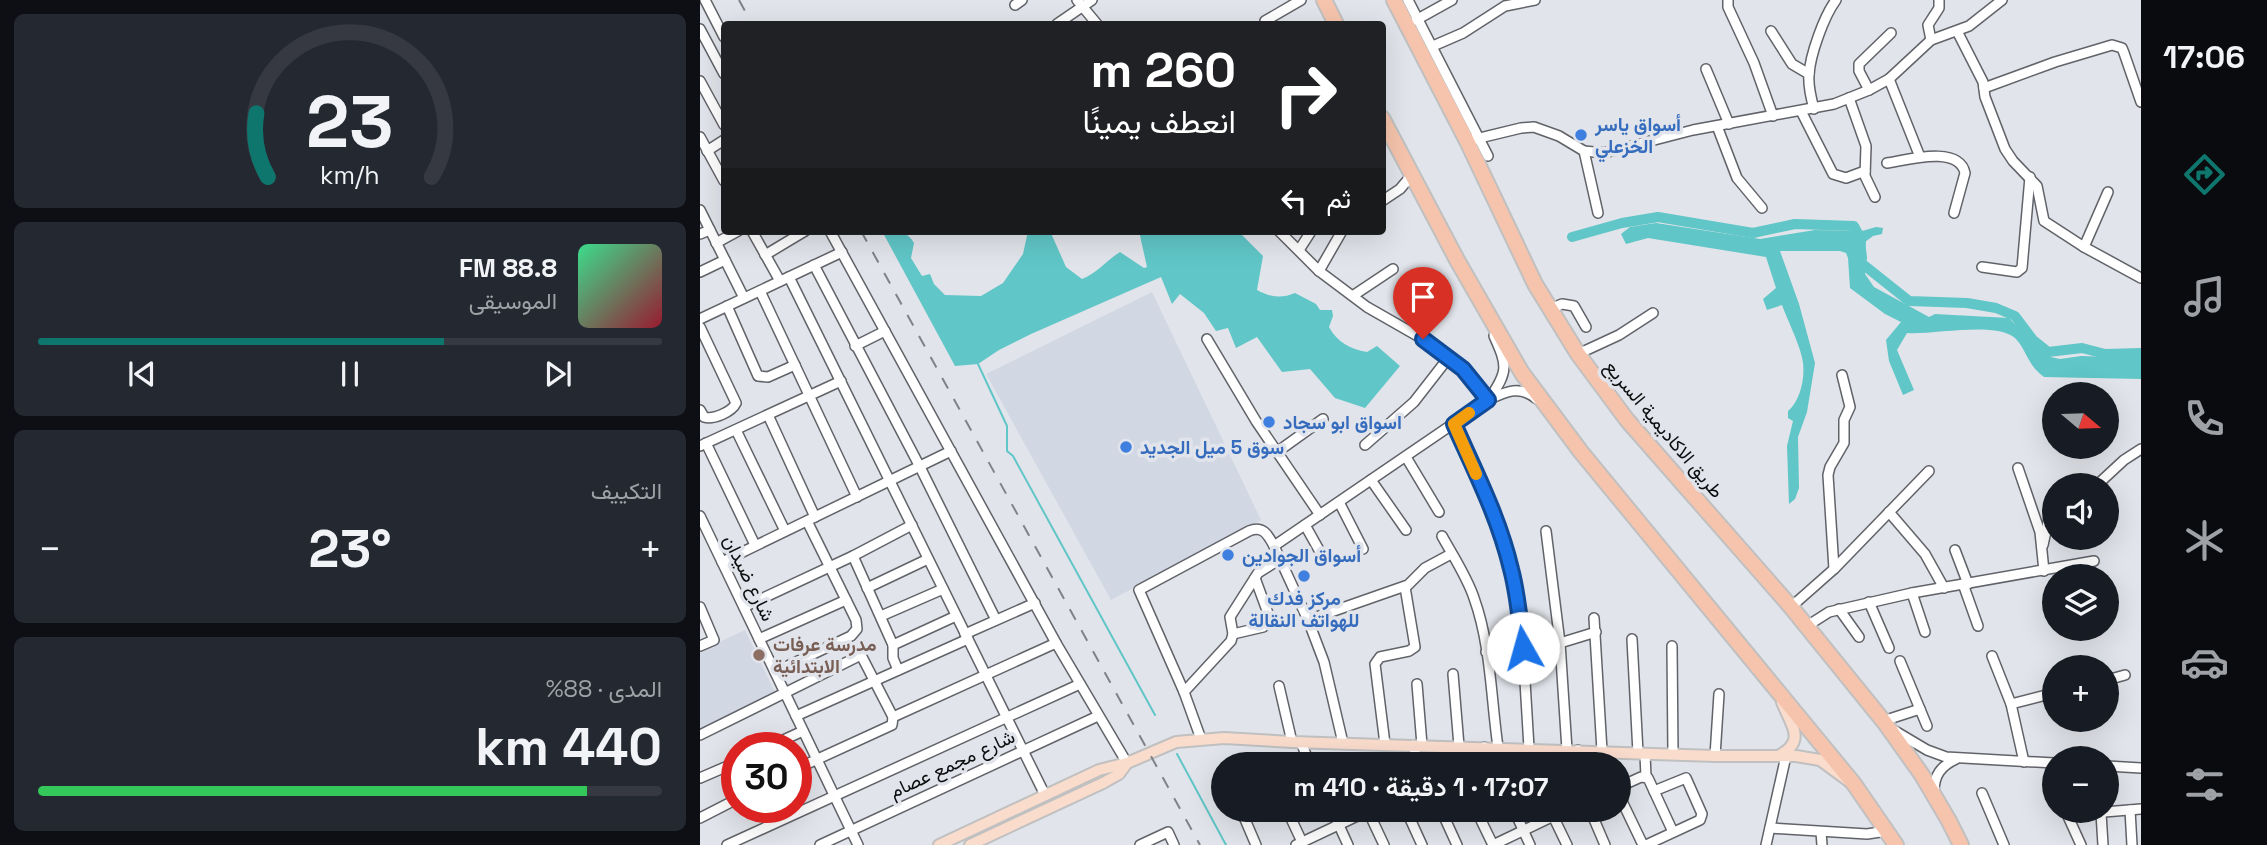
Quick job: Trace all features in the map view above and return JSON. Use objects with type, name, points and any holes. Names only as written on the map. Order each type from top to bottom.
[{"type":"highway","points":[[1324,0],[1334,21]]},
{"type":"highway","name":"طريق الاكاديمية السريع","points":[[1394,0],[1413,21],[1473,139],[1535,284],[1578,354],[1627,420],[1791,607],[1884,722],[1934,796],[1961,845]]},
{"type":"highway","points":[[1388,141],[1411,176],[1522,373],[1854,784],[1896,845]]},
{"type":"main road","points":[[1780,695],[1795,734],[1790,747],[1781,756]]},
{"type":"main road","points":[[939,845],[1099,770],[1127,763],[1166,746],[1200,739],[1806,757],[1820,760],[1844,780],[1854,784]]},
{"type":"main road","points":[[970,845],[1103,783],[1119,774],[1127,763]]},
{"type":"street","points":[[705,0],[721,31]]},
{"type":"street","points":[[1060,21],[1080,3],[1092,0]]},
{"type":"street","points":[[1265,21],[1301,0]]},
{"type":"street","points":[[1408,0],[1413,21],[1433,46],[1473,139],[1488,156]]},
{"type":"street","points":[[1413,21],[1452,0]]},
{"type":"street","points":[[1433,46],[1463,33],[1505,6],[1535,0]]},
{"type":"street","points":[[1728,0],[1728,7],[1754,63],[1773,116]]},
{"type":"street","points":[[1814,109],[1809,74],[1822,31],[1836,0]]},
{"type":"street","points":[[1931,40],[1928,25],[1939,8],[1939,0]]},
{"type":"street","points":[[1473,139],[1534,127],[1559,136],[1584,151],[1604,153],[1668,135],[1814,109],[1869,90],[1889,79],[1931,40],[1976,21],[2002,0]]},
{"type":"street","points":[[1080,3],[1095,21]]},
{"type":"street","points":[[700,29],[721,68]]},
{"type":"street","points":[[1771,31],[1788,59],[1809,74]]},
{"type":"street","points":[[1956,31],[1981,77],[1985,97],[2005,149],[2037,186],[2044,221],[2084,247],[2141,278]]},
{"type":"street","points":[[1869,90],[1859,69],[1860,62],[1891,33]]},
{"type":"street","points":[[1984,88],[2112,44],[2118,45],[2124,53],[2141,102]]},
{"type":"street","points":[[1706,69],[1729,124]]},
{"type":"street","points":[[1889,79],[1920,157]]},
{"type":"street","points":[[700,81],[721,120]]},
{"type":"street","points":[[1849,98],[1866,146],[1865,172],[1874,197]]},
{"type":"street","points":[[1801,111],[1833,174],[1846,178],[1865,172]]},
{"type":"street","points":[[1717,126],[1737,178],[1762,208]]},
{"type":"street","points":[[700,137],[721,176]]},
{"type":"street","points":[[707,150],[721,142]]},
{"type":"street","points":[[1584,151],[1598,213]]},
{"type":"street","points":[[1888,163],[1920,157],[1947,157],[1959,162],[1964,166],[1964,180],[1954,213]]},
{"type":"street","points":[[1386,199],[1400,190],[1411,176]]},
{"type":"street","points":[[1982,267],[2017,272],[2022,268],[2030,177]]},
{"type":"street","points":[[2084,247],[2108,192]]},
{"type":"street","points":[[700,210],[744,298]]},
{"type":"street","points":[[700,234],[710,230]]},
{"type":"street","points":[[716,243],[731,235]]},
{"type":"street","points":[[754,235],[780,281]]},
{"type":"street","points":[[765,255],[793,235]]},
{"type":"street","points":[[832,235],[1056,643],[1127,763]]},
{"type":"street","points":[[1283,235],[1319,271],[1384,319],[1423,339],[1449,358],[1472,378],[1488,400]]},
{"type":"street","points":[[1298,250],[1309,235]]},
{"type":"street","points":[[1319,271],[1340,235]]},
{"type":"street","points":[[700,319],[842,252]]},
{"type":"street","points":[[700,272],[725,260]]},
{"type":"street","points":[[814,265],[920,467],[996,620]]},
{"type":"street","points":[[1354,295],[1393,269]]},
{"type":"street","points":[[789,277],[1045,795]]},
{"type":"street","points":[[760,291],[857,497]]},
{"type":"street","points":[[1476,295],[1505,365],[1503,377],[1488,400]]},
{"type":"street","points":[[1550,309],[1562,304],[1574,306],[1586,327]]},
{"type":"street","points":[[727,306],[758,376],[768,377],[795,365]]},
{"type":"street","points":[[1578,354],[1619,335],[1653,313]]},
{"type":"street","points":[[700,327],[736,403],[732,410],[710,419],[704,417],[700,410]]},
{"type":"street","points":[[855,346],[885,331]]},
{"type":"street","points":[[1207,339],[1277,452],[1320,515]]},
{"type":"street","points":[[1365,445],[1414,402],[1449,358]]},
{"type":"street","points":[[1834,569],[1828,475],[1844,443],[1844,419],[1850,407],[1842,376]]},
{"type":"street","points":[[755,545],[703,445],[841,381]]},
{"type":"street","points":[[1274,546],[1488,400],[1509,391],[1521,390],[1534,397],[1559,422]]},
{"type":"street","points":[[768,415],[830,567],[858,625],[855,633],[775,672]]},
{"type":"street","points":[[1277,452],[1323,419]]},
{"type":"street","points":[[1454,424],[1491,508],[1505,547],[1517,594],[1530,752]]},
{"type":"street","points":[[736,429],[785,531]]},
{"type":"street","points":[[2110,473],[2141,449]]},
{"type":"street","points":[[722,562],[951,452]]},
{"type":"street","points":[[1406,457],[1439,512]]},
{"type":"street","points":[[2018,468],[2040,532],[2042,546]]},
{"type":"street","points":[[1791,607],[1834,569],[1929,471]]},
{"type":"street","points":[[1371,480],[1406,530]]},
{"type":"street","points":[[1339,502],[1363,549]]},
{"type":"street","points":[[1889,512],[1919,547],[1944,588]]},
{"type":"street","name":"شارع ضيدان","points":[[700,516],[803,732]]},
{"type":"street","points":[[1305,525],[1318,550]]},
{"type":"street","points":[[744,607],[912,526]]},
{"type":"street","points":[[1200,739],[1184,692],[1139,590],[1254,529],[1265,532],[1274,546],[1308,620],[1330,681],[1343,743]]},
{"type":"street","points":[[1546,531],[1573,750]]},
{"type":"street","points":[[1442,536],[1475,600],[1486,652],[1497,747]]},
{"type":"street","points":[[1955,550],[1978,626]]},
{"type":"street","points":[[1308,620],[1405,587],[1424,568],[1451,554]]},
{"type":"street","points":[[853,556],[893,645],[898,670]]},
{"type":"street","points":[[867,588],[928,559]]},
{"type":"street","points":[[1184,692],[1231,641],[1233,634],[1230,617],[1260,571],[1280,559]]},
{"type":"street","points":[[2080,564],[2095,561]]},
{"type":"street","points":[[1807,626],[1823,615],[1839,609],[1912,593],[2042,571]]},
{"type":"street","points":[[1233,634],[1269,623],[1255,578]]},
{"type":"street","points":[[1385,744],[1375,664],[1380,657],[1409,651],[1415,647],[1405,587]]},
{"type":"street","points":[[881,617],[943,589]]},
{"type":"street","points":[[1912,593],[1925,632]]},
{"type":"street","points":[[759,639],[846,600]]},
{"type":"street","points":[[1870,602],[1889,648]]},
{"type":"street","points":[[796,716],[1035,603]]},
{"type":"street","points":[[700,607],[714,640],[700,646]]},
{"type":"street","points":[[1839,609],[1858,637]]},
{"type":"street","points":[[893,645],[956,616]]},
{"type":"street","points":[[1594,618],[1602,751]]},
{"type":"street","points":[[1486,652],[1560,643],[1596,632]]},
{"type":"street","points":[[1632,639],[1641,753],[1646,777],[1673,832]]},
{"type":"street","points":[[892,717],[1056,643]]},
{"type":"street","points":[[1672,646],[1673,754]]},
{"type":"street","points":[[700,735],[858,655],[863,657],[893,722],[890,727],[812,761]]},
{"type":"street","points":[[1992,656],[2011,704],[2024,762]]},
{"type":"street","points":[[1900,661],[1927,726]]},
{"type":"street","points":[[1453,674],[1459,746]]},
{"type":"street","points":[[2119,677],[2125,675]]},
{"type":"street","points":[[727,845],[1080,684]]},
{"type":"street","points":[[1417,684],[1418,752]]},
{"type":"street","points":[[1279,687],[1296,742],[1302,752]]},
{"type":"street","points":[[1715,756],[1719,694]]},
{"type":"street","points":[[2011,704],[2042,696]]},
{"type":"street","points":[[1884,722],[1920,709]]},
{"type":"street","name":"شارع مجمع عصام","points":[[820,845],[1098,716]]},
{"type":"street","points":[[1884,722],[1927,750],[1956,759],[2042,763]]},
{"type":"street","points":[[1485,747],[1487,752]]},
{"type":"street","name":"شارع ضيدان","points":[[812,749],[858,845]]},
{"type":"street","points":[[1766,845],[1781,756]]},
{"type":"street","points":[[1934,796],[1939,771],[1956,759]]},
{"type":"street","points":[[2119,767],[2141,768]]},
{"type":"street","points":[[700,778],[721,769]]},
{"type":"street","points":[[1631,783],[1646,777]]},
{"type":"street","points":[[1631,819],[1644,845],[1702,817],[1689,782],[1683,778],[1654,791]]},
{"type":"street","points":[[1982,793],[2004,845]]},
{"type":"street","points":[[700,818],[721,807]]},
{"type":"street","points":[[2119,811],[2141,809]]},
{"type":"street","points":[[2130,810],[2132,845]]},
{"type":"street","points":[[1246,822],[1256,845]]},
{"type":"street","points":[[1291,822],[1299,844],[1345,822]]},
{"type":"street","points":[[1337,822],[1348,845]]},
{"type":"street","points":[[1374,822],[1384,845]]},
{"type":"street","points":[[1411,822],[1422,845]]},
{"type":"street","points":[[1446,822],[1457,845]]},
{"type":"street","points":[[1482,822],[1493,845],[1541,822]]},
{"type":"street","points":[[1519,822],[1530,845]]},
{"type":"street","points":[[1556,822],[1567,845]]},
{"type":"street","points":[[1595,822],[1605,845]]},
{"type":"street","points":[[2071,823],[2081,845]]},
{"type":"street","points":[[2102,823],[2104,845]]},
{"type":"street","points":[[1770,828],[1871,834],[1887,831]]},
{"type":"street","points":[[1140,845],[1168,832],[1174,845]]},
{"type":"street","points":[[1821,832],[1822,845]]},
{"type":"shaded area","name":"سوق 5 ميل الجديد","points":[[1152,292],[1261,520],[1111,600],[986,374]]},
{"type":"shaded area","points":[[745,630],[775,692],[700,728],[700,651]]},
{"type":"water","points":[[1656,223],[1760,239],[1815,230],[1862,231],[1883,228],[1882,234],[1865,242],[1865,274],[1874,287],[1929,317],[1935,314],[2009,318],[2046,356],[2060,359],[2081,356],[2141,358],[2141,379],[2044,377],[2034,368],[2015,338],[1994,330],[1907,333],[1897,350],[1914,390],[1903,395],[1889,361],[1886,340],[1901,322],[1885,314],[1850,288],[1846,253],[1780,251],[1799,304],[1815,363],[1807,412],[1798,437],[1799,488],[1795,499],[1789,504],[1787,446],[1793,421],[1788,418],[1788,411],[1796,402],[1801,389],[1803,363],[1782,305],[1767,310],[1763,299],[1776,288],[1766,257],[1648,238],[1626,244],[1621,234],[1630,227]]},
{"type":"water","points":[[884,235],[908,236],[914,243],[911,258],[922,276],[930,274],[934,284],[945,295],[981,296],[1003,283],[1023,254],[1027,235],[1052,235],[1066,267],[1082,279],[1120,252],[1144,268],[1147,267],[1140,235],[1242,235],[1263,256],[1257,290],[1276,296],[1295,293],[1316,304],[1320,310],[1332,310],[1329,327],[1340,341],[1367,352],[1377,346],[1400,366],[1365,408],[1335,398],[1310,369],[1282,372],[1257,337],[1236,348],[1228,328],[1216,331],[1204,313],[1180,294],[1172,304],[1161,277],[1031,334],[978,364],[955,366]]},
{"type":"waterway","points":[[1572,237],[1622,223],[1658,217],[1753,233],[1795,224],[1854,226],[1861,239],[1860,262],[1909,301],[1967,303],[1996,308],[2015,316],[2033,340],[2048,352],[2082,348],[2105,354],[2141,353]]},
{"type":"waterway","points":[[978,364],[1007,426],[1007,451],[1013,456],[1155,715]]},
{"type":"waterway","points":[[1177,754],[1226,845]]},
{"type":"railway","points":[[739,0],[750,21]]},
{"type":"railway","points":[[863,235],[1200,845]]},
{"type":"slow traffic","points":[[1469,413],[1454,424],[1476,474]]},
{"type":"place","name":"أسواق ياسر الخزعلي","points":[[1581,135]]},
{"type":"place","name":"اسواق ابو سجاد","points":[[1269,422]]},
{"type":"place","name":"سوق 5 ميل الجديد","points":[[1126,447]]},
{"type":"place","name":"أسواق الجوادين","points":[[1228,555]]},
{"type":"place","name":"مركز فدك للهواتف النقالة","points":[[1304,576]]},
{"type":"place","name":"مدرسة عرفات الابتدائية","points":[[759,655]]},
{"type":"route","points":[[1423,339],[1463,369],[1488,400],[1454,424],[1505,547],[1517,594],[1523,648]]}]
